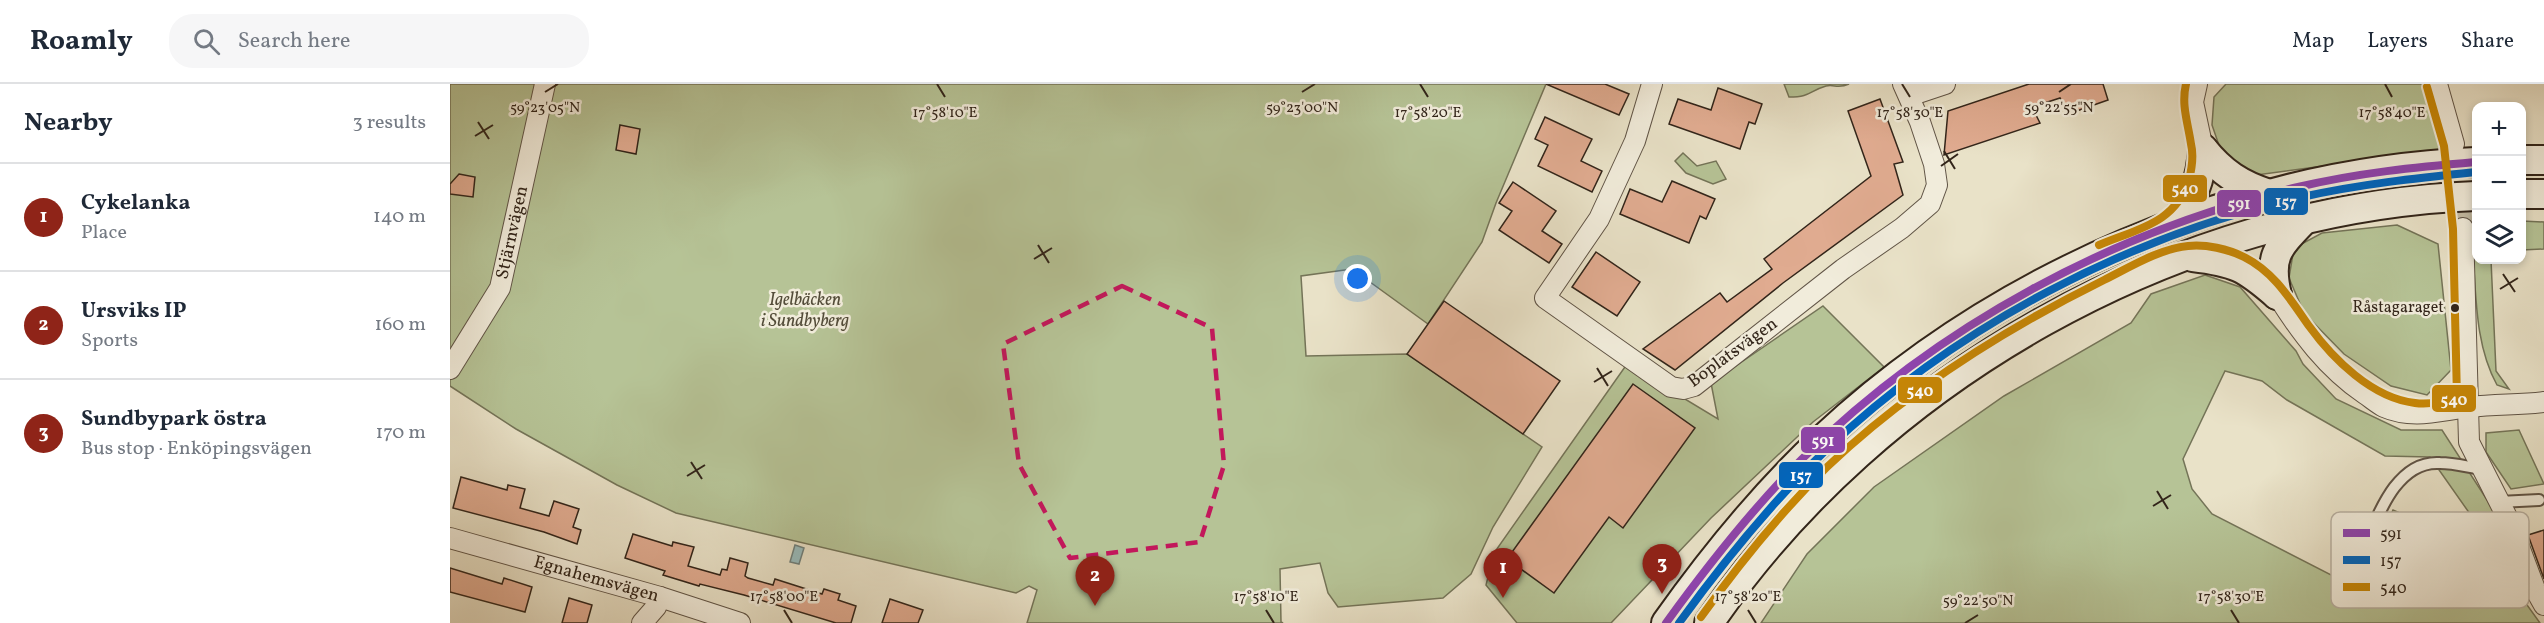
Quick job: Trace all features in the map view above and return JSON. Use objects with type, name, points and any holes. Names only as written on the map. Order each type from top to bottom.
[{"type":"main road","points":[[2203,150],[2230,178],[2270,194]]},
{"type":"main road","points":[[2174,224],[2197,188],[2202,171],[2203,150]]},
{"type":"main road","points":[[2526,160],[2544,160]]},
{"type":"main road","points":[[1666,623],[1698,578],[1776,486],[1824,438],[1871,398],[1935,350],[2040,285],[2174,224],[2270,194],[2349,177],[2472,162]]},
{"type":"main road","points":[[2526,194],[2544,194]]},
{"type":"main road","points":[[1709,623],[1766,549],[1807,501],[1853,458],[1943,384],[2062,311],[2129,279],[2248,236],[2302,221],[2367,208],[2472,196]]},
{"type":"main road","points":[[2277,295],[2272,276],[2273,262],[2278,249],[2302,221]]},
{"type":"main road","points":[[2188,256],[2224,260],[2239,266],[2253,274],[2277,295]]},
{"type":"street","name":"Stjärnvägen","points":[[450,369],[500,288],[545,84]]},
{"type":"street","name":"Boplatsvägen","points":[[1652,84],[1635,141],[1599,219],[1545,298],[1671,387],[1683,389],[1694,386],[1843,268],[1902,228],[1930,204],[1937,185],[1934,164],[1906,90]]},
{"type":"street","points":[[1906,90],[1945,84]]},
{"type":"street","points":[[2197,84],[2193,102],[2203,150]]},
{"type":"street","points":[[2437,84],[2454,144]]},
{"type":"street","points":[[2463,228],[2469,442],[2503,512]]},
{"type":"street","points":[[2277,295],[2302,335],[2326,361],[2350,384],[2384,407],[2413,414],[2431,414],[2468,407],[2544,402]]},
{"type":"street","name":"Egnahemsvägen","points":[[450,538],[660,597],[740,623]]},
{"type":"street","points":[[2529,571],[2544,605]]},
{"type":"street","points":[[642,623],[656,607],[660,597]]},
{"type":"lane","points":[[2380,512],[2386,499],[2406,474],[2425,465],[2439,462],[2482,469]]},
{"type":"lane","points":[[2499,502],[2539,500]]},
{"type":"highlighted area","points":[[1122,286],[1212,328],[1224,465],[1200,542],[1070,558],[1019,464],[1003,344]]},
{"type":"green space","name":"Igelbäcken i Sundbyberg","points":[[450,84],[1546,84],[1482,242],[1428,324],[1352,269],[1301,276],[1306,356],[1407,354],[1542,447],[1493,527],[1471,574],[1443,598],[1338,607],[1328,593],[1320,563],[1280,569],[1281,622],[1283,623],[1027,623],[1037,590],[1029,586],[1016,593],[676,513],[617,485],[516,429],[450,386]]},
{"type":"green space","points":[[1784,84],[1849,84],[1826,86],[1806,95],[1789,97]]},
{"type":"green space","points":[[2226,84],[2427,84],[2443,150],[2249,176],[2222,154],[2212,125],[2214,97]]},
{"type":"green space","points":[[1683,153],[1697,166],[1716,161],[1726,179],[1713,184],[1686,173],[1675,161]]},
{"type":"green space","points":[[2526,221],[2544,222],[2544,249],[2526,250]]},
{"type":"green space","points":[[2397,225],[2438,244],[2451,370],[2427,395],[2391,386],[2344,354],[2304,313],[2289,278],[2294,248],[2322,233]]},
{"type":"green space","points":[[2473,264],[2491,264],[2496,371],[2509,389],[2497,385],[2489,368],[2479,330]]},
{"type":"green space","points":[[2205,275],[2240,287],[2296,351],[2303,364],[2336,399],[2401,430],[2442,430],[2495,512],[2469,512],[2430,457],[2385,456],[2287,400],[2262,381],[2225,371],[2183,459],[2192,489],[2212,514],[2331,575],[2331,608],[2529,608],[2540,623],[1761,623],[1807,554],[1874,487],[2004,396],[2131,323],[2151,294]]},
{"type":"green space","points":[[1823,306],[1884,367],[1813,422],[1711,518],[1611,623],[1517,623],[1486,585],[1494,553],[1627,364],[1718,419],[1711,383]]},
{"type":"green space","points":[[2519,430],[2544,484],[2511,489],[2486,452],[2486,433]]},
{"type":"water","points":[[795,545],[804,548],[799,564],[790,562]]},
{"type":"building","points":[[1546,84],[1605,84],[1629,94],[1619,115]]},
{"type":"building","points":[[2029,84],[2103,84],[2108,100],[2068,114],[2060,98],[2032,107],[2040,123],[1944,155],[1948,111]]},
{"type":"building","points":[[1718,88],[1762,104],[1755,124],[1749,122],[1740,149],[1669,124],[1678,99],[1711,110]]},
{"type":"building","points":[[1880,99],[1903,162],[1894,164],[1903,195],[1783,283],[1675,370],[1643,349],[1720,293],[1727,302],[1772,269],[1764,259],[1871,176],[1848,111]]},
{"type":"building","points":[[1545,117],[1592,139],[1581,161],[1602,171],[1592,192],[1538,166],[1548,145],[1535,139]]},
{"type":"building","points":[[620,125],[640,129],[636,154],[616,150]]},
{"type":"building","points":[[459,174],[475,177],[473,197],[450,194],[450,184]]},
{"type":"building","points":[[1672,181],[1715,199],[1706,219],[1700,216],[1689,243],[1620,214],[1630,189],[1662,202]]},
{"type":"building","points":[[1513,182],[1556,211],[1542,231],[1562,244],[1549,263],[1499,230],[1512,211],[1499,203]]},
{"type":"building","points":[[1596,252],[1640,282],[1617,316],[1572,287]]},
{"type":"building","points":[[1444,301],[1560,381],[1523,434],[1407,354]]},
{"type":"building","points":[[1633,384],[1695,428],[1623,528],[1609,517],[1554,593],[1507,559]]},
{"type":"building","points":[[461,477],[507,490],[508,485],[525,489],[520,508],[549,516],[554,501],[579,509],[573,527],[581,530],[577,544],[544,532],[453,508]]},
{"type":"building","points":[[2544,530],[2544,579],[2529,538],[2529,535]]},
{"type":"building","points":[[633,534],[672,546],[673,542],[694,547],[688,566],[720,575],[722,569],[727,570],[730,558],[748,563],[745,576],[748,578],[773,585],[775,579],[822,594],[824,589],[840,594],[838,600],[856,606],[851,623],[836,623],[744,595],[700,584],[699,586],[663,575],[665,571],[625,558]]},
{"type":"building","points":[[450,568],[502,584],[504,578],[532,587],[525,612],[450,592]]},
{"type":"building","points":[[569,598],[592,605],[587,623],[562,623]]},
{"type":"building","points":[[890,599],[923,610],[918,623],[882,623]]},
{"type":"tunnel","points":[[2455,153],[2463,228]]},
{"type":"transit line","name":"540","points":[[2099,245],[2153,223],[2164,216],[2183,195],[2192,166],[2192,148],[2185,107],[2186,84]]},
{"type":"transit line","name":"540","points":[[1701,617],[1745,558],[1793,502],[1827,467],[1891,412],[1958,363],[2030,319],[2134,264],[2166,251],[2188,246],[2209,246],[2244,257],[2273,278],[2319,339],[2342,364],[2369,385],[2399,400],[2415,403],[2436,403],[2457,398],[2453,229],[2444,146],[2427,87]]},
{"type":"transit line","name":"591","points":[[1666,623],[1714,559],[1802,459],[1855,411],[1911,366],[1970,326],[2032,289],[2096,257],[2162,229],[2229,206],[2298,187],[2364,174],[2472,162]]},
{"type":"transit line","name":"157","points":[[1679,623],[1749,533],[1827,449],[1878,404],[1932,363],[1989,325],[2110,261],[2237,214],[2346,188],[2472,172]]},
{"type":"place","name":"Råstagaraget","points":[[2455,308]]},
{"type":"place","name":"Sundbypark östra","points":[[1662,594]]},
{"type":"place","name":"Cykelanka","points":[[1503,598]]},
{"type":"place","name":"Ursviks IP","points":[[1095,606]]}]
